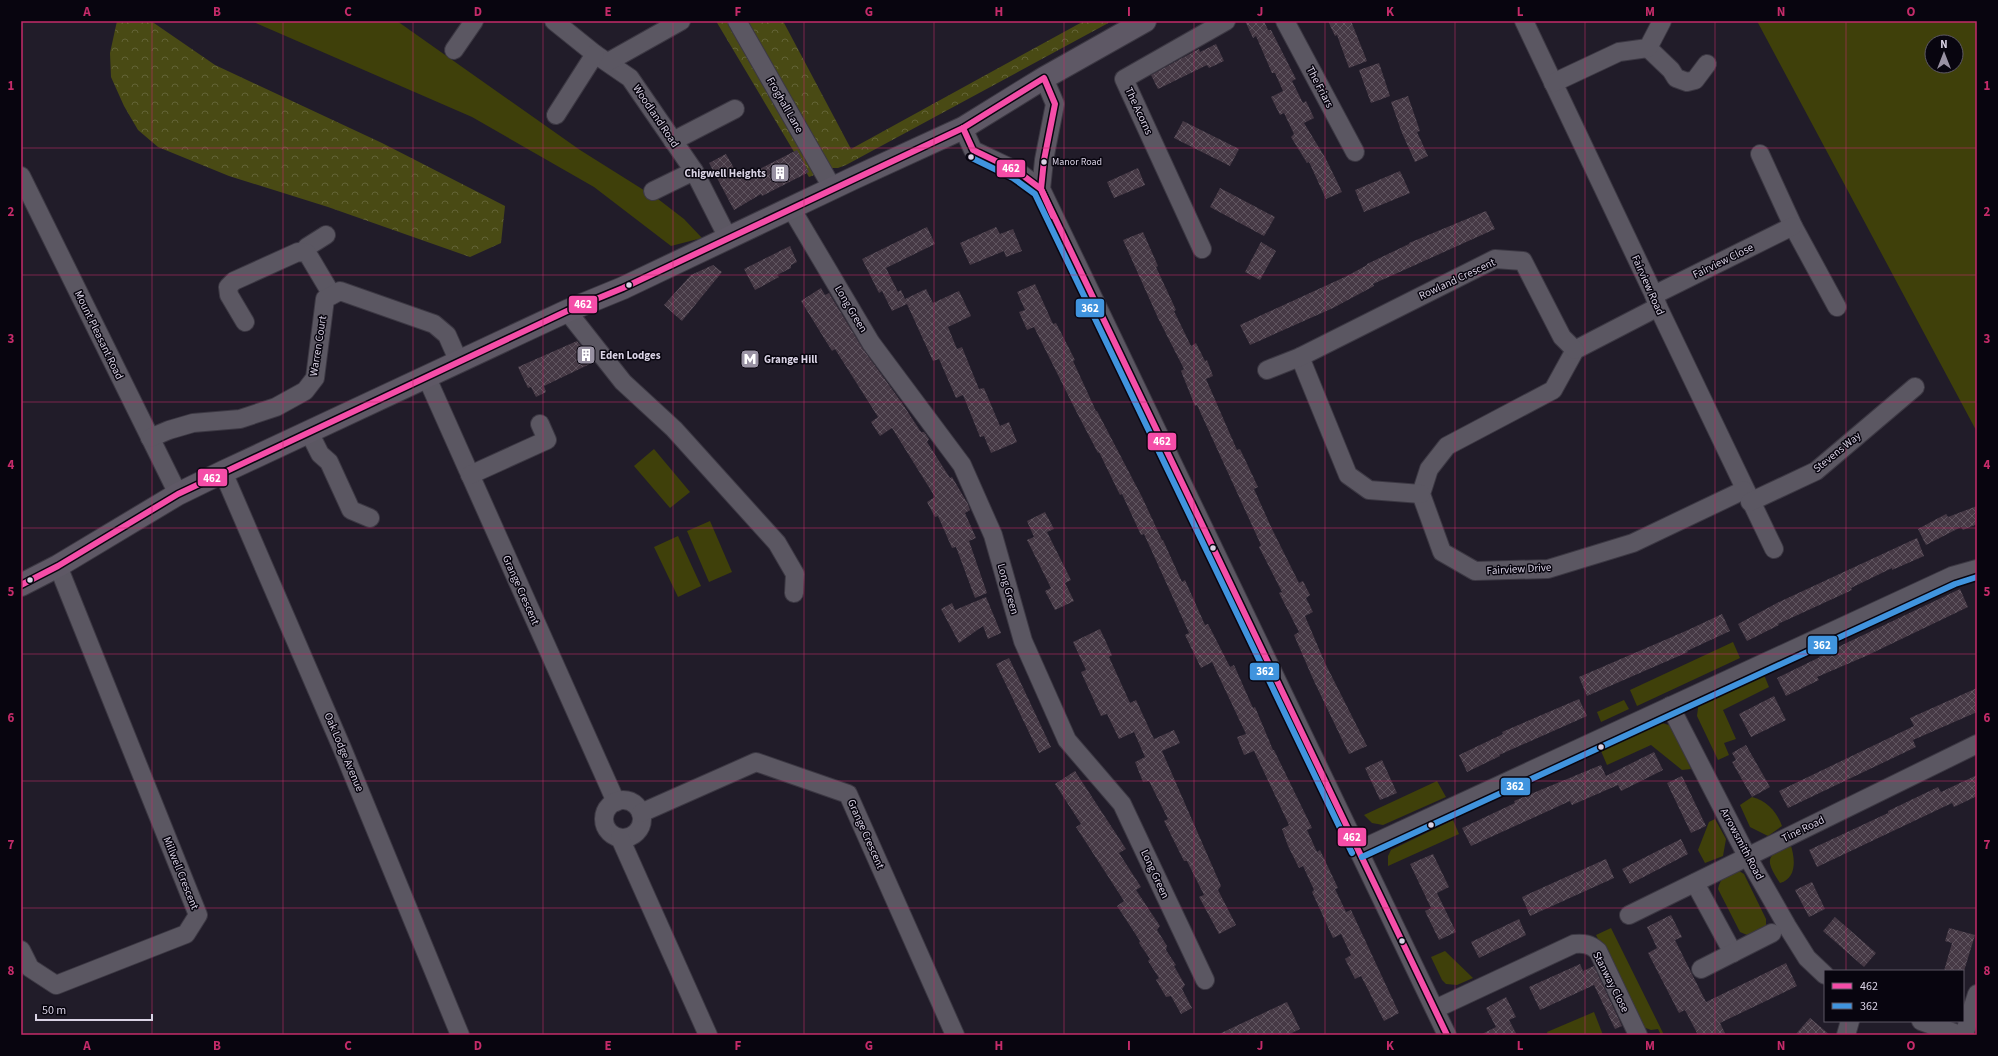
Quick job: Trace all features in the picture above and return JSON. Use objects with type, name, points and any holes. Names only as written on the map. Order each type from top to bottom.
[{"type":"main road","points":[[21,585],[58,566],[178,494],[223,472],[427,378],[567,311],[635,283],[676,262],[963,128],[1044,78],[1145,21]]},
{"type":"street","points":[[454,50],[474,21]]},
{"type":"street","name":"Woodland Road","points":[[554,21],[630,78],[694,171],[728,238]]},
{"type":"street","points":[[556,115],[602,58],[681,21]]},
{"type":"street","name":"Froghall Lane","points":[[737,21],[833,189]]},
{"type":"street","name":"The Acorns","points":[[1202,249],[1124,79],[1226,21]]},
{"type":"street","name":"The Friars","points":[[1286,21],[1355,152]]},
{"type":"street","name":"Fairview Road","points":[[1524,21],[1747,496],[1774,549]]},
{"type":"street","points":[[1648,48],[1662,21]]},
{"type":"street","points":[[1553,84],[1619,52],[1648,48]]},
{"type":"street","points":[[1648,48],[1671,70],[1676,78],[1687,82],[1695,80],[1707,64]]},
{"type":"street","points":[[1041,189],[1044,160],[1056,104],[1044,78]]},
{"type":"street","points":[[673,141],[735,109]]},
{"type":"street","points":[[963,128],[973,150],[1017,170],[1041,189],[1447,1035]]},
{"type":"street","points":[[1760,154],[1793,226],[1837,307]]},
{"type":"street","points":[[654,191],[694,171]]},
{"type":"street","name":"Mount Pleasant Road","points":[[21,176],[178,494]]},
{"type":"street","name":"Long Green","points":[[791,208],[871,343],[962,465],[993,535],[1023,641],[1067,740],[1122,804],[1205,980]]},
{"type":"street","name":"Fairview Close","points":[[1656,301],[1793,226]]},
{"type":"street","points":[[326,235],[308,247],[307,253],[332,295],[340,291],[434,324],[447,335],[459,362]]},
{"type":"street","points":[[245,322],[229,295],[228,287],[234,281],[298,252],[307,253]]},
{"type":"street","name":"Rowland Crescent","points":[[1267,370],[1300,357],[1496,259],[1523,261],[1562,337],[1575,350]]},
{"type":"street","name":"Warren Court","points":[[150,438],[169,430],[193,423],[240,419],[276,407],[305,391],[315,378],[325,298],[332,295]]},
{"type":"street","points":[[1300,357],[1348,475],[1369,490],[1421,494],[1429,469],[1447,446],[1553,390],[1575,350],[1656,301]]},
{"type":"street","points":[[567,311],[623,382],[674,429],[777,543],[795,574],[794,593]]},
{"type":"street","name":"Grange Crescent","points":[[427,378],[616,802]]},
{"type":"street","name":"Stevens Way","points":[[1747,496],[1816,471],[1915,387]]},
{"type":"street","points":[[470,475],[547,440],[540,424]]},
{"type":"street","points":[[309,432],[320,454],[329,462],[351,510],[370,518]]},
{"type":"street","name":"Oak Lodge Avenue","points":[[223,472],[342,748],[460,1035]]},
{"type":"street","name":"Fairview Drive","points":[[1421,494],[1442,552],[1475,571],[1548,570],[1633,543],[1747,496]]},
{"type":"street","name":"Millwell Crescent","points":[[21,950],[30,968],[56,985],[186,934],[198,915],[58,566]]},
{"type":"street","points":[[1359,850],[1952,576],[1977,569]]},
{"type":"street","name":"Arrowsmith Road","points":[[1670,706],[1747,856],[1806,958],[1824,974]]},
{"type":"street","name":"Tine Road","points":[[1629,915],[1977,744]]},
{"type":"street","name":"Grange Crescent","points":[[641,813],[756,762],[848,794],[955,1035]]},
{"type":"street","points":[[628,801],[638,808],[641,813],[642,820],[638,831],[627,838],[620,838],[610,832],[605,821],[607,810],[616,802],[628,801]]},
{"type":"street","points":[[620,838],[708,1035]]},
{"type":"street","points":[[1695,883],[1733,953]]},
{"type":"street","points":[[1701,969],[1772,933]]},
{"type":"street","name":"Stanway Close","points":[[1434,1009],[1574,944],[1584,943],[1592,946],[1598,951],[1638,1035]]},
{"type":"street","points":[[1964,1035],[1977,994]]},
{"type":"street","points":[[1846,1035],[1850,1022]]},
{"type":"street","points":[[1924,1022],[1960,1035]]},
{"type":"shaded area","points":[[251,21],[397,21],[580,150],[658,199],[684,219],[702,238],[671,246],[594,187],[472,117]]},
{"type":"shaded area","points":[[1757,21],[1977,21],[1977,432]]},
{"type":"shaded area","points":[[654,449],[690,492],[670,508],[634,466]]},
{"type":"shaded area","points":[[710,521],[732,572],[709,582],[687,531]]},
{"type":"shaded area","points":[[678,536],[701,586],[678,597],[654,547]]},
{"type":"shaded area","points":[[1733,642],[1740,658],[1637,706],[1630,690]]},
{"type":"shaded area","points":[[1762,670],[1769,687],[1723,710],[1736,739],[1724,743],[1729,755],[1718,760],[1697,716],[1699,700]]},
{"type":"shaded area","points":[[1624,700],[1629,709],[1601,722],[1597,712]]},
{"type":"shaded area","points":[[1659,722],[1672,726],[1691,769],[1682,770],[1651,745],[1607,765],[1601,751]]},
{"type":"shaded area","points":[[1437,781],[1446,797],[1383,825],[1372,823],[1364,815]]},
{"type":"shaded area","points":[[1752,797],[1767,804],[1777,816],[1782,826],[1768,836],[1750,827],[1740,805]]},
{"type":"shaded area","points":[[1715,819],[1726,839],[1723,856],[1705,863],[1698,850],[1709,822]]},
{"type":"shaded area","points":[[1453,820],[1459,834],[1388,866],[1388,856],[1391,850]]},
{"type":"shaded area","points":[[1791,846],[1794,862],[1792,873],[1786,881],[1780,883],[1772,869],[1770,859],[1776,852]]},
{"type":"shaded area","points":[[1739,871],[1744,874],[1766,919],[1766,925],[1762,930],[1747,935],[1740,932],[1718,889],[1725,877],[1731,873]]},
{"type":"shaded area","points":[[1611,928],[1664,1035],[1661,1035],[1658,1029],[1651,1030],[1643,1027],[1596,935]]},
{"type":"shaded area","points":[[1445,951],[1473,978],[1457,985],[1446,984],[1442,980],[1431,957]]},
{"type":"shaded area","points":[[1594,1012],[1603,1035],[1548,1035],[1547,1032]]},
{"type":"green space","points":[[117,21],[151,21],[215,65],[382,143],[505,206],[501,243],[470,257],[328,207],[229,176],[158,147],[138,130],[124,106],[111,77],[110,53]]},
{"type":"green space","points":[[716,21],[783,21],[851,149],[1084,21],[1112,21],[846,165],[838,168],[832,168],[809,177]]},
{"type":"building","points":[[1245,21],[1264,21],[1268,30],[1271,30],[1296,79],[1292,81],[1303,103],[1306,101],[1314,118],[1304,123],[1326,159],[1342,192],[1326,199],[1309,162],[1307,163],[1291,137],[1294,134],[1284,113],[1280,115],[1271,97],[1283,91],[1275,73],[1272,73],[1256,36],[1253,38]]},
{"type":"building","points":[[1328,21],[1351,21],[1367,61],[1349,68],[1337,35],[1335,36]]},
{"type":"building","points":[[1216,44],[1224,61],[1209,68],[1207,65],[1158,89],[1151,75],[1199,49],[1200,52]]},
{"type":"building","points":[[1379,63],[1390,96],[1371,103],[1359,70]]},
{"type":"building","points":[[1408,96],[1420,131],[1417,132],[1428,156],[1415,162],[1402,133],[1391,102]]},
{"type":"building","points":[[1183,121],[1239,149],[1230,166],[1174,138]]},
{"type":"building","points":[[797,150],[809,172],[762,196],[761,194],[734,210],[709,163],[726,154],[740,179]]},
{"type":"building","points":[[1138,168],[1145,185],[1114,198],[1107,182]]},
{"type":"building","points":[[1400,171],[1410,193],[1364,212],[1355,190]]},
{"type":"building","points":[[1220,188],[1275,217],[1264,236],[1210,207]]},
{"type":"building","points":[[1486,211],[1495,229],[1373,284],[1374,286],[1333,308],[1250,345],[1240,325],[1347,276],[1409,243]]},
{"type":"building","points":[[927,227],[935,244],[886,268],[898,292],[901,290],[905,299],[926,289],[933,303],[959,291],[971,316],[948,327],[957,349],[962,347],[979,389],[984,388],[1000,426],[1009,422],[1017,442],[991,453],[984,436],[980,437],[963,395],[956,398],[939,359],[933,361],[907,304],[892,311],[882,291],[879,293],[862,259]]},
{"type":"building","points":[[996,227],[1000,234],[1013,229],[1022,251],[1006,257],[1004,251],[970,265],[960,243]]},
{"type":"building","points":[[1143,232],[1158,266],[1156,267],[1176,310],[1174,311],[1191,346],[1196,343],[1205,361],[1207,360],[1213,376],[1206,379],[1237,450],[1240,449],[1258,487],[1254,489],[1272,529],[1299,583],[1303,581],[1310,595],[1306,598],[1313,612],[1305,616],[1325,663],[1367,746],[1349,754],[1313,679],[1294,635],[1299,632],[1279,593],[1282,592],[1259,547],[1261,545],[1197,405],[1195,406],[1181,371],[1184,369],[1158,318],[1123,240]]},
{"type":"building","points":[[1261,242],[1276,251],[1260,280],[1245,272]]},
{"type":"building","points":[[790,246],[797,262],[791,265],[791,268],[777,275],[779,277],[755,290],[744,269]]},
{"type":"building","points":[[713,265],[722,272],[682,321],[664,305],[691,275]]},
{"type":"building","points":[[1035,284],[1053,324],[1056,323],[1075,360],[1073,361],[1096,411],[1142,497],[1182,582],[1185,580],[1205,625],[1208,624],[1230,667],[1234,665],[1253,708],[1255,707],[1273,750],[1312,828],[1307,830],[1317,852],[1320,850],[1338,888],[1335,889],[1346,912],[1351,910],[1399,1013],[1384,1021],[1361,976],[1355,979],[1345,959],[1351,955],[1341,934],[1333,938],[1312,892],[1314,890],[1303,866],[1299,868],[1288,846],[1282,829],[1289,825],[1254,751],[1244,755],[1237,737],[1246,734],[1212,662],[1201,668],[1185,635],[1189,633],[1144,534],[1141,535],[1122,494],[1120,495],[1034,327],[1027,330],[1019,312],[1025,310],[1017,292]]},
{"type":"building","points":[[821,288],[825,295],[829,293],[863,349],[921,432],[924,432],[929,439],[927,442],[950,478],[952,477],[968,504],[970,510],[965,513],[976,538],[969,541],[987,593],[975,598],[956,547],[952,548],[938,516],[935,517],[927,502],[935,497],[892,428],[880,436],[871,422],[878,417],[835,349],[832,351],[801,301]]},
{"type":"building","points":[[577,341],[594,362],[544,386],[546,392],[536,397],[531,387],[528,388],[518,367]]},
{"type":"building","points":[[1977,506],[1977,524],[1963,530],[1961,527],[1926,545],[1918,529],[1946,514],[1948,517]]},
{"type":"building","points":[[1045,512],[1054,529],[1047,532],[1071,580],[1065,583],[1074,601],[1055,610],[1045,591],[1051,588],[1027,540],[1034,537],[1027,521]]},
{"type":"building","points":[[1917,538],[1924,556],[1892,570],[1892,568],[1851,588],[1852,590],[1778,624],[1779,625],[1747,641],[1738,624],[1777,603]]},
{"type":"building","points":[[1960,589],[1968,607],[1866,656],[1817,677],[1819,680],[1786,696],[1777,678],[1820,657],[1819,656]]},
{"type":"building","points":[[986,597],[1001,633],[988,639],[983,626],[959,643],[941,609],[952,603],[955,610]]},
{"type":"building","points":[[1722,614],[1730,631],[1687,651],[1688,652],[1587,696],[1579,677]]},
{"type":"building","points":[[1100,629],[1112,655],[1109,657],[1130,703],[1136,700],[1154,739],[1174,730],[1180,743],[1162,751],[1221,886],[1218,890],[1236,925],[1219,934],[1199,897],[1204,895],[1187,861],[1184,861],[1164,821],[1168,819],[1149,781],[1143,782],[1135,762],[1145,757],[1134,732],[1119,739],[1107,714],[1101,716],[1081,672],[1086,670],[1073,642]]},
{"type":"building","points":[[1009,658],[1051,747],[1039,753],[996,664]]},
{"type":"building","points":[[1977,688],[1977,712],[1913,740],[1916,747],[1788,808],[1779,791],[1914,726],[1910,718]]},
{"type":"building","points":[[1774,696],[1786,720],[1751,737],[1739,714]]},
{"type":"building","points":[[1579,699],[1587,716],[1499,755],[1500,756],[1467,772],[1459,755],[1503,734],[1502,732]]},
{"type":"building","points":[[1746,745],[1770,787],[1752,797],[1732,762],[1736,760],[1732,753]]},
{"type":"building","points":[[1654,752],[1663,770],[1621,791],[1618,785],[1572,805],[1570,801],[1471,846],[1462,828],[1515,803],[1514,801],[1601,765],[1606,776]]},
{"type":"building","points":[[1382,760],[1397,793],[1380,800],[1365,768]]},
{"type":"building","points":[[1075,771],[1126,849],[1119,853],[1141,887],[1136,890],[1160,926],[1157,930],[1167,946],[1166,950],[1176,965],[1174,966],[1185,985],[1182,989],[1192,1008],[1181,1014],[1171,996],[1166,997],[1156,980],[1159,978],[1148,961],[1150,959],[1117,906],[1124,901],[1076,827],[1081,824],[1055,784]]},
{"type":"building","points":[[1977,775],[1977,796],[1954,807],[1952,803],[1817,867],[1809,850],[1888,813],[1888,811],[1938,787],[1941,792]]},
{"type":"building","points":[[1682,776],[1706,826],[1691,833],[1667,783]]},
{"type":"building","points":[[1681,839],[1688,854],[1630,884],[1622,869]]},
{"type":"building","points":[[1433,854],[1449,887],[1437,893],[1456,932],[1439,940],[1425,911],[1431,908],[1410,864]]},
{"type":"building","points":[[1606,859],[1614,878],[1530,916],[1522,897]]},
{"type":"building","points":[[1812,882],[1825,909],[1809,917],[1795,890]]},
{"type":"building","points":[[1671,915],[1682,937],[1675,940],[1706,1002],[1786,963],[1797,986],[1720,1023],[1726,1035],[1698,1035],[1685,1010],[1679,1013],[1648,953],[1657,948],[1647,927]]},
{"type":"building","points":[[1835,917],[1876,953],[1864,967],[1823,931]]},
{"type":"building","points":[[1519,919],[1526,935],[1479,958],[1471,942]]},
{"type":"building","points":[[1949,928],[1975,935],[1964,971],[1944,970],[1952,943],[1945,941]]},
{"type":"building","points":[[1580,964],[1583,971],[1594,966],[1622,1026],[1615,1029],[1594,985],[1540,1010],[1529,987]]},
{"type":"building","points":[[1506,997],[1516,1017],[1509,1020],[1517,1035],[1480,1035],[1496,1027],[1486,1008]]},
{"type":"building","points":[[1287,1002],[1300,1029],[1288,1035],[1217,1035]]},
{"type":"building","points":[[1810,1018],[1830,1035],[1795,1035]]},
{"type":"transit line","name":"462","points":[[21,585],[58,566],[178,494],[567,311],[623,288],[963,128],[1044,78],[1055,104],[1044,160],[1041,189],[1447,1035]]},
{"type":"transit line","name":"462","points":[[963,128],[973,150],[1017,171],[1041,189],[1053,216]]},
{"type":"transit line","name":"362","points":[[970,157],[1013,178],[1035,194],[1352,853]]},
{"type":"transit line","name":"362","points":[[1362,857],[1955,584],[1977,577]]},
{"type":"place","name":"Manor Road","points":[[1044,162]]},
{"type":"place","name":"Chigwell Heights","points":[[780,173]]},
{"type":"place","name":"Eden Lodges","points":[[586,355]]},
{"type":"place","name":"Grange Hill","points":[[750,359]]}]
